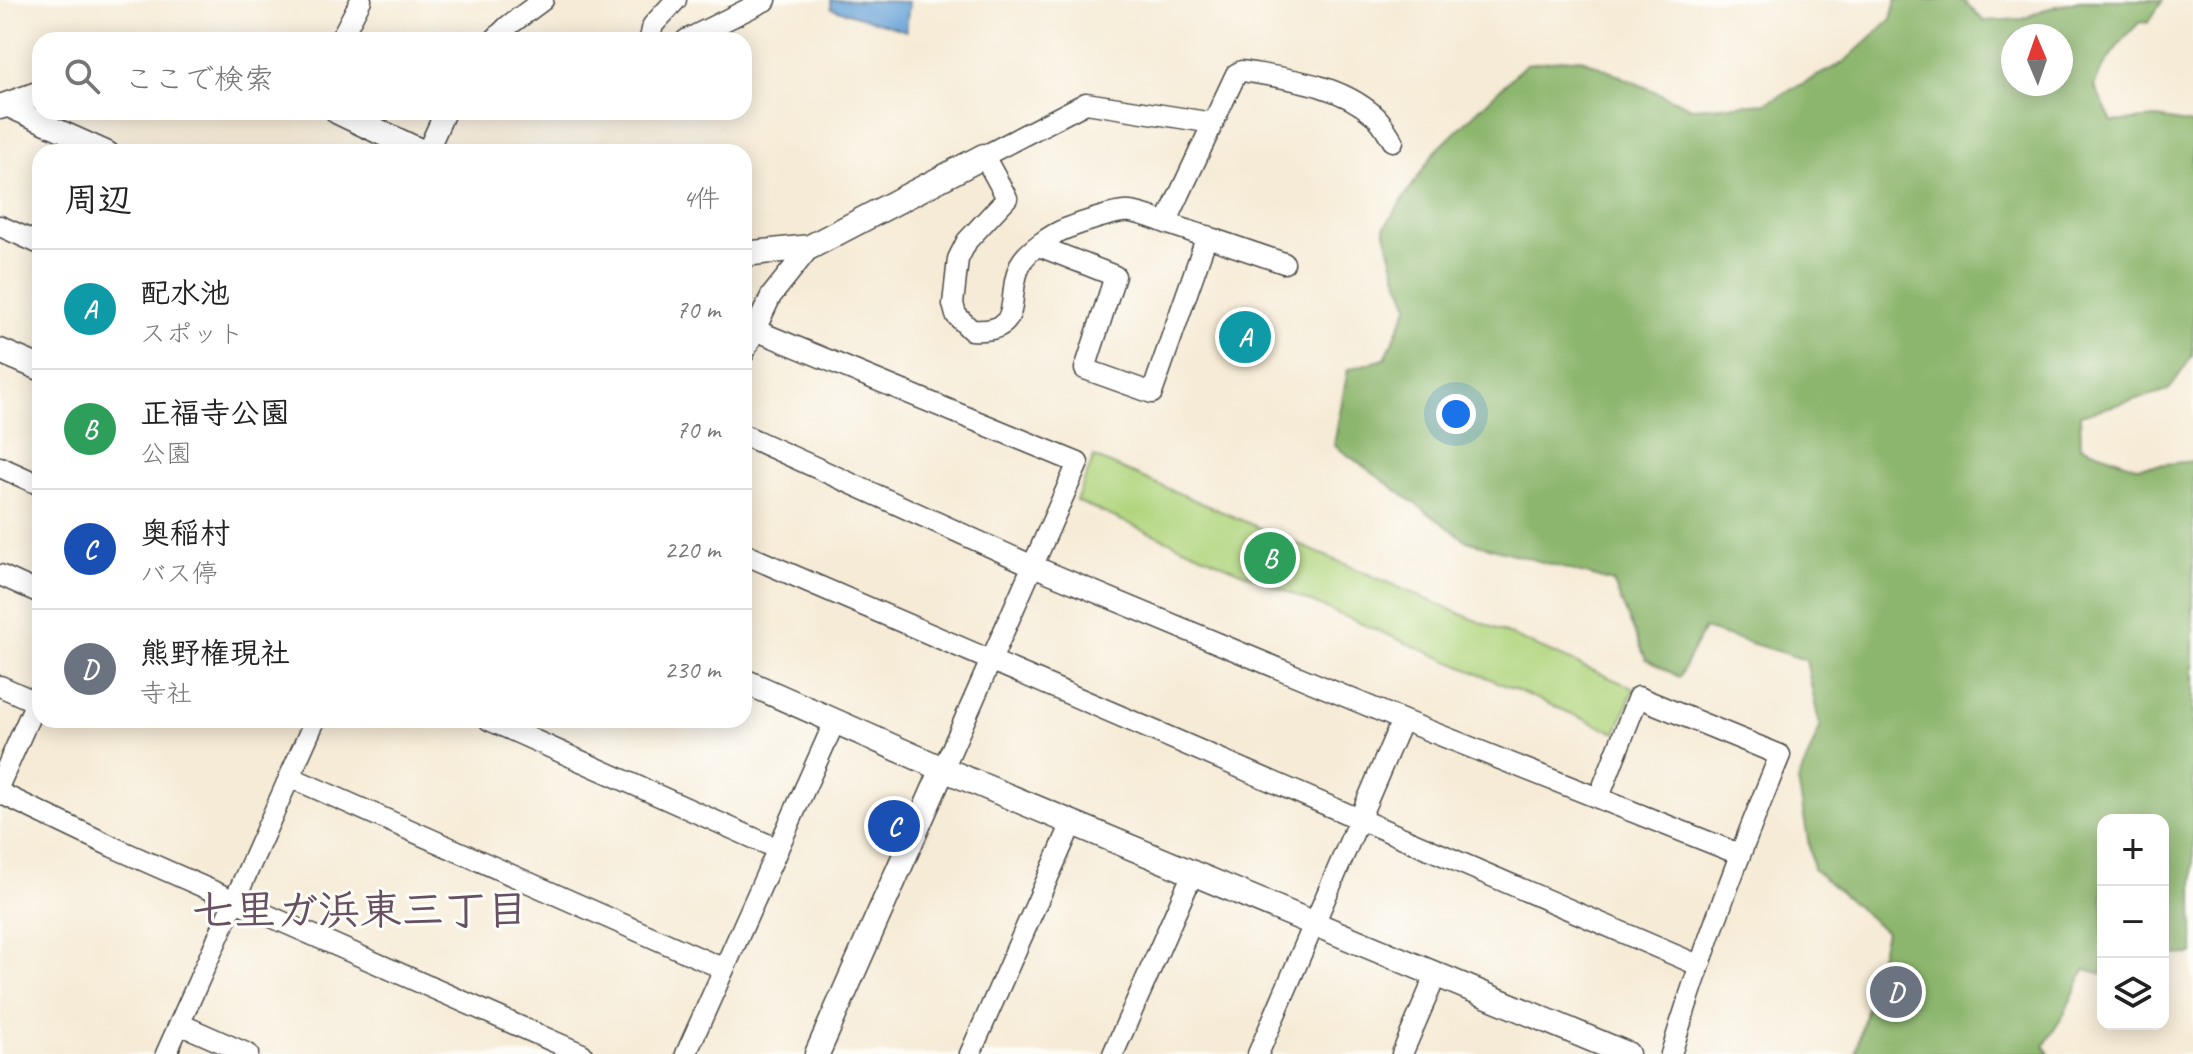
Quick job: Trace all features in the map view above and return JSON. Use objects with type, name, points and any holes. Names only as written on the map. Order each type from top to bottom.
[{"type":"street","points":[[344,32],[361,0]]},
{"type":"street","points":[[502,32],[543,0]]},
{"type":"street","points":[[651,32],[653,25],[676,0]]},
{"type":"street","points":[[702,32],[766,0]]},
{"type":"street","points":[[1166,223],[1236,74],[1242,71],[1315,83],[1348,98],[1376,116],[1393,141]]},
{"type":"street","points":[[3,106],[32,96]]},
{"type":"street","points":[[752,253],[810,247],[1086,103],[1213,123]]},
{"type":"street","points":[[3,106],[32,119]]},
{"type":"street","points":[[35,120],[90,144]]},
{"type":"street","points":[[355,120],[407,144]]},
{"type":"street","points":[[428,144],[441,120]]},
{"type":"street","points":[[984,156],[1007,198],[967,241],[958,259],[953,304],[956,315],[971,330],[993,329],[1012,314],[1016,278],[1022,261],[1039,246],[1062,230],[1128,211],[1284,263]]},
{"type":"street","points":[[0,226],[32,240]]},
{"type":"street","points":[[1039,246],[1115,276],[1085,369],[1152,393],[1207,236]]},
{"type":"street","points":[[752,336],[771,296],[810,247]]},
{"type":"street","points":[[755,330],[1078,463],[823,1052]]},
{"type":"street","points":[[0,351],[32,365]]},
{"type":"street","points":[[752,439],[1033,566],[1402,720],[1739,854]]},
{"type":"street","points":[[0,467],[32,481]]},
{"type":"street","points":[[752,557],[1698,965]]},
{"type":"street","points":[[0,575],[32,589]]},
{"type":"street","points":[[752,685],[943,769],[1627,1054]]},
{"type":"street","points":[[0,686],[32,695]]},
{"type":"street","points":[[1599,797],[1638,697],[1780,755],[1698,965],[1671,1054]]},
{"type":"street","points":[[0,783],[32,711]]},
{"type":"street","points":[[1258,1054],[1402,720]]},
{"type":"street","points":[[686,1054],[835,721]]},
{"type":"street","points":[[166,1054],[311,728]]},
{"type":"street","points":[[507,728],[778,849]]},
{"type":"street","points":[[290,777],[724,969]]},
{"type":"street","points":[[0,793],[113,847],[582,1054]]},
{"type":"street","points":[[970,1054],[1072,823]]},
{"type":"street","points":[[1113,1054],[1193,873]]},
{"type":"street","points":[[1402,1054],[1436,975]]},
{"type":"street","points":[[180,1024],[248,1054]]},
{"type":"green space","points":[[1896,0],[1963,0],[1984,21],[2023,19],[2079,0],[2163,0],[2148,23],[2140,22],[2120,44],[2094,86],[2112,122],[2157,118],[2193,124],[2193,355],[2169,390],[2080,415],[2081,446],[2138,467],[2193,461],[2193,954],[2169,955],[2169,814],[2097,814],[2097,972],[2085,969],[2064,1014],[2044,1046],[2049,1054],[1855,1054],[1886,932],[1813,869],[1798,781],[1820,728],[1806,660],[1704,629],[1679,677],[1646,659],[1613,582],[1467,541],[1334,445],[1348,369],[1385,359],[1409,305],[1396,274],[1384,228],[1434,153],[1526,64],[1580,58],[1692,108],[1766,103],[1844,62],[1891,19]]},
{"type":"green space","points":[[1094,457],[1634,688],[1616,733],[1076,501]]},
{"type":"water","points":[[831,0],[909,2],[906,31],[831,8]]},
{"type":"place","name":"配水池","points":[[1245,337]]},
{"type":"place","name":"正福寺公園","points":[[1270,558]]},
{"type":"place","name":"奥稲村","points":[[894,826]]},
{"type":"place","name":"熊野権現社","points":[[1896,992]]},
{"type":"district","name":"七里ガ浜東三丁目","points":[[360,910]]}]
